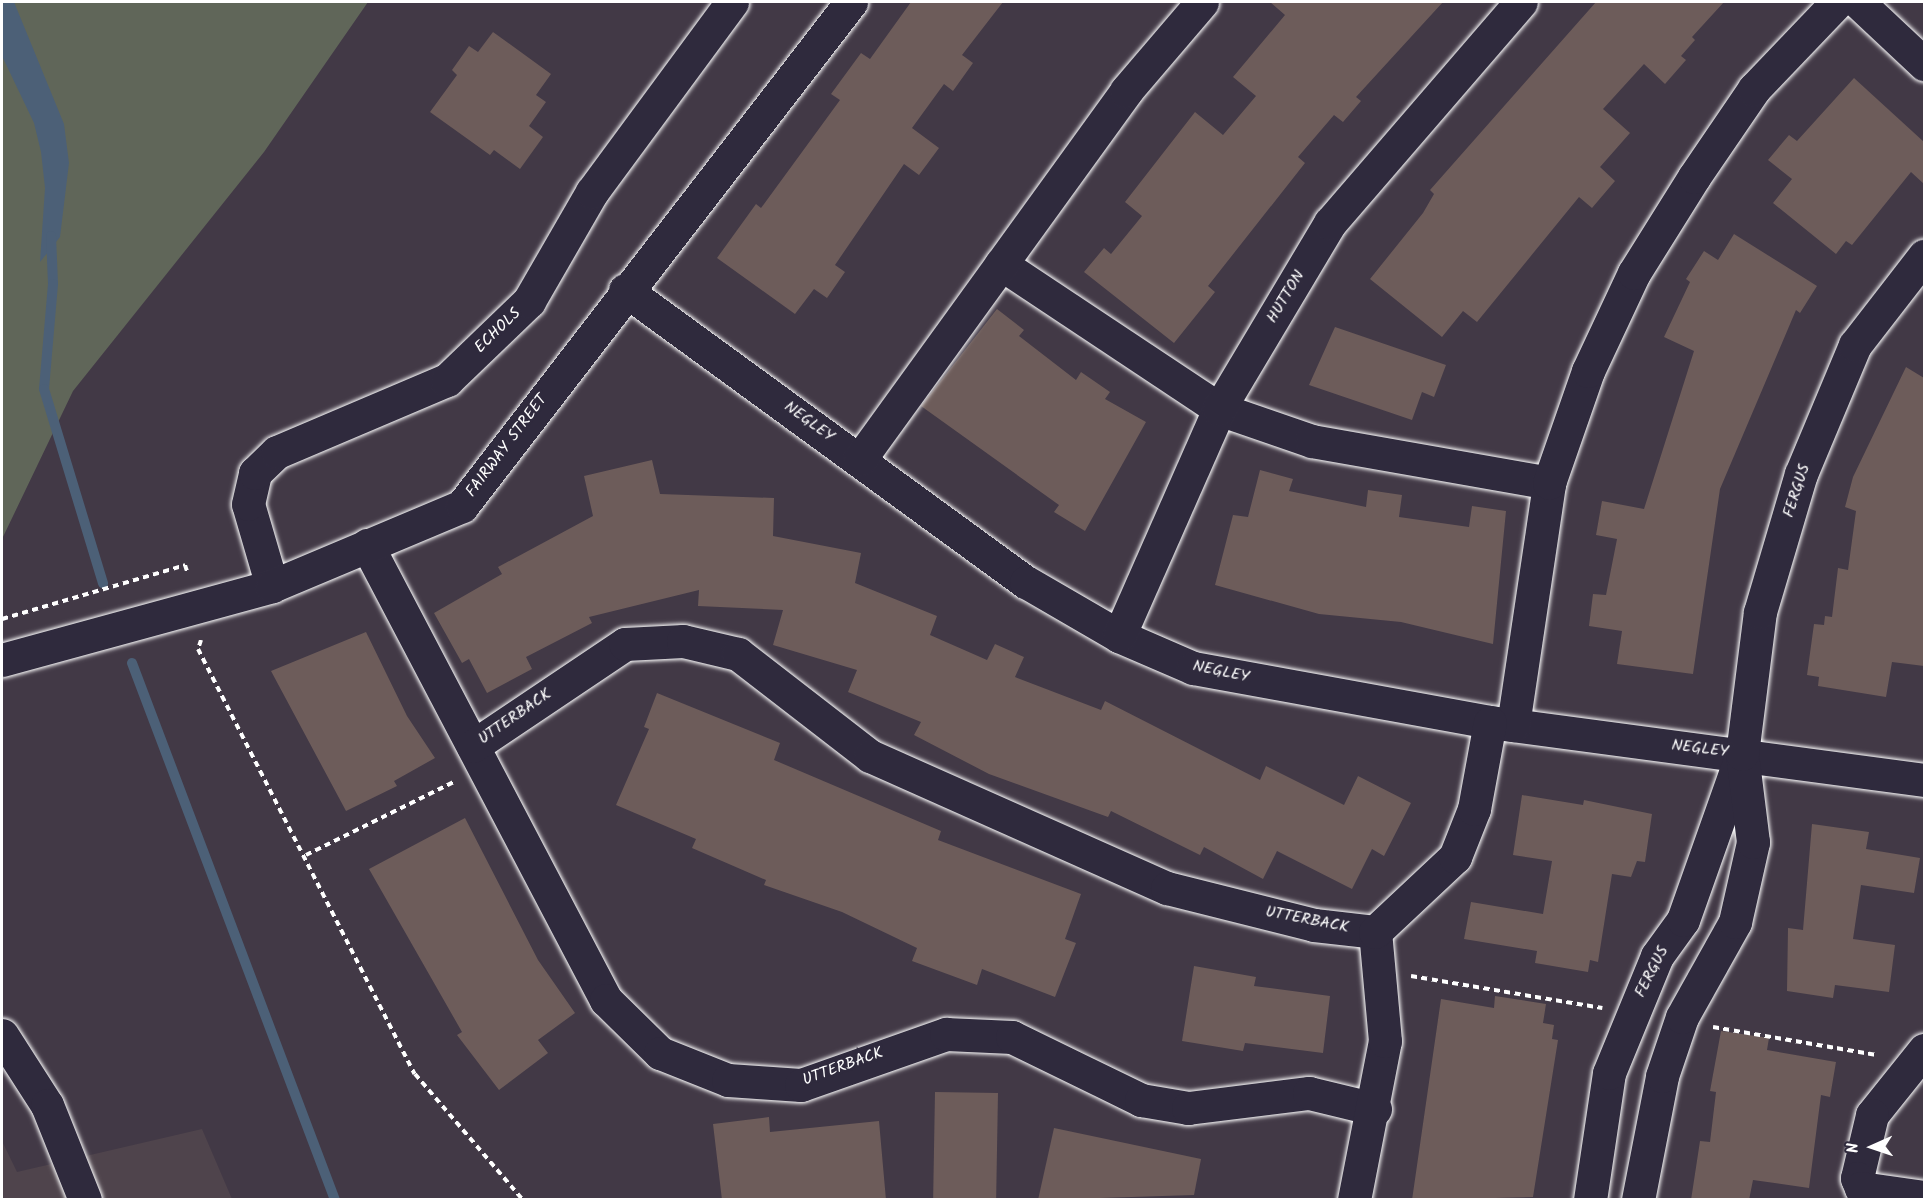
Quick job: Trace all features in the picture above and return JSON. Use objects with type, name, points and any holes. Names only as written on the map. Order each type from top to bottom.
[{"type":"street","name":"ECHOLS","points":[[272,586],[248,504],[255,473],[277,452],[447,380],[529,301],[592,192],[732,2]]},
{"type":"street","name":"FAIRWAY STREET","points":[[2,660],[272,586],[462,506],[625,290],[851,2]]},
{"type":"street","points":[[860,459],[1125,91],[1202,2]]},
{"type":"street","name":"HUTTON","points":[[1119,636],[1219,409],[1330,223],[1521,2]]},
{"type":"street","points":[[1354,1200],[1375,1108],[1385,1041],[1375,932],[1455,857],[1474,809],[1501,723],[1549,483],[1588,371],[1634,273],[1754,89],[1837,2]]},
{"type":"street","points":[[1858,2],[1924,64]]},
{"type":"street","name":"FERGUS","points":[[1590,1200],[1609,1072],[1657,956],[1683,920],[1742,754],[1760,612],[1801,474],[1855,345],[1924,256]]},
{"type":"street","points":[[1001,264],[1219,409],[1312,441],[1549,483]]},
{"type":"street","name":"NEGLEY","points":[[625,290],[1026,582],[1119,636],[1193,668],[1501,723],[1924,780]]},
{"type":"street","name":"UTTERBACK","points":[[368,545],[606,1000],[660,1053],[728,1080],[801,1085],[885,1051],[957,1035],[1012,1037],[1141,1100],[1188,1108],[1309,1093],[1375,1108]]},
{"type":"street","name":"UTTERBACK","points":[[479,756],[625,644],[683,641],[738,654],[870,756],[1167,888],[1314,925],[1375,932]]},
{"type":"street","name":"FERGUS","points":[[1638,1200],[1662,1076],[1682,1017],[1735,922],[1753,842],[1742,754]]},
{"type":"street","points":[[2,1035],[47,1105],[85,1200]]},
{"type":"street","points":[[1924,1050],[1872,1115],[1855,1189],[1924,1197]]},
{"type":"path","points":[[2,619],[185,565],[202,633],[198,649],[306,855],[415,1074],[523,1200]]},
{"type":"path","points":[[306,855],[479,756]]},
{"type":"shaded area","points":[[202,1129],[232,1199],[2,1199],[2,1141],[17,1172]]},
{"type":"green space","points":[[2,2],[368,2],[264,152],[73,391],[2,539]]},
{"type":"water","points":[[2,2],[14,2],[64,124],[69,163],[60,237],[40,262],[45,188],[41,152],[34,123],[2,56]]},
{"type":"building","points":[[911,2],[1003,2],[962,55],[973,63],[953,91],[944,84],[912,128],[939,148],[919,175],[904,164],[835,265],[845,272],[827,298],[814,289],[795,314],[717,258],[756,204],[761,208],[840,100],[831,94],[861,53],[870,59]]},
{"type":"building","points":[[1270,2],[1443,2],[1356,97],[1361,101],[1343,122],[1334,115],[1298,157],[1305,163],[1208,286],[1215,292],[1174,343],[1084,272],[1104,248],[1111,254],[1142,216],[1125,202],[1195,112],[1223,135],[1256,96],[1233,77],[1285,15]]},
{"type":"building","points":[[1596,2],[1724,2],[1692,37],[1695,40],[1681,56],[1686,60],[1665,84],[1644,64],[1603,109],[1630,133],[1600,167],[1615,181],[1592,208],[1579,197],[1477,322],[1463,311],[1442,337],[1370,279],[1423,213],[1434,194],[1430,190]]},
{"type":"building","points":[[493,32],[551,74],[536,95],[546,102],[529,126],[543,137],[520,169],[494,150],[490,155],[430,112],[457,75],[452,70],[469,46],[478,52]]},
{"type":"building","points":[[1854,78],[1924,142],[1924,184],[1911,172],[1852,245],[1846,241],[1836,254],[1773,203],[1792,179],[1768,160],[1789,135],[1797,141]]},
{"type":"building","points":[[1734,234],[1817,286],[1800,313],[1796,310],[1720,489],[1693,674],[1617,664],[1622,631],[1589,626],[1593,594],[1606,595],[1617,539],[1596,535],[1602,501],[1644,509],[1694,351],[1664,337],[1690,282],[1686,279],[1704,251],[1718,260]]},
{"type":"building","points":[[997,309],[1024,330],[1019,336],[1076,380],[1081,372],[1110,392],[1105,399],[1146,422],[1085,531],[1054,512],[1059,505],[921,406]]},
{"type":"building","points":[[1335,327],[1446,365],[1434,397],[1422,392],[1412,420],[1309,385]]},
{"type":"building","points":[[1906,367],[1924,378],[1924,666],[1892,662],[1886,697],[1818,686],[1819,677],[1807,675],[1814,624],[1824,625],[1825,616],[1832,617],[1838,568],[1848,570],[1856,511],[1845,507],[1853,477]]},
{"type":"building","points":[[652,460],[660,494],[774,498],[773,536],[861,553],[855,583],[937,616],[930,635],[987,660],[995,644],[1024,657],[1015,677],[1101,710],[1105,701],[1260,780],[1266,766],[1344,805],[1358,776],[1411,803],[1384,856],[1372,849],[1352,889],[1277,851],[1263,879],[1204,847],[1200,855],[1111,811],[1108,817],[989,774],[914,735],[921,722],[848,692],[857,670],[773,645],[783,610],[698,606],[699,590],[589,617],[592,623],[526,657],[532,669],[487,693],[469,659],[462,663],[434,613],[502,574],[498,567],[593,516],[584,476]]},
{"type":"building","points":[[1260,470],[1293,479],[1289,491],[1366,507],[1368,490],[1402,495],[1399,517],[1469,527],[1472,506],[1506,511],[1493,644],[1401,622],[1319,614],[1215,585],[1233,515],[1248,517]]},
{"type":"building","points":[[366,632],[407,716],[435,758],[394,781],[397,786],[346,811],[271,671]]},
{"type":"building","points":[[657,693],[780,743],[774,760],[941,831],[938,840],[1081,894],[1065,939],[1076,943],[1055,997],[982,969],[977,985],[912,961],[917,948],[842,912],[764,885],[766,880],[692,848],[696,839],[616,805],[649,729],[644,727]]},
{"type":"building","points":[[1522,795],[1583,805],[1584,800],[1652,814],[1645,862],[1637,861],[1631,877],[1612,874],[1598,962],[1590,960],[1588,972],[1535,963],[1537,951],[1464,939],[1471,902],[1543,914],[1552,861],[1513,855]]},
{"type":"building","points":[[465,818],[538,960],[575,1013],[538,1040],[548,1053],[499,1090],[457,1035],[462,1032],[369,869]]},
{"type":"building","points":[[1812,824],[1869,832],[1866,849],[1920,858],[1914,893],[1861,885],[1853,939],[1895,945],[1889,992],[1835,985],[1833,998],[1787,991],[1788,928],[1803,930]]},
{"type":"building","points":[[1194,966],[1256,977],[1254,986],[1330,996],[1323,1053],[1245,1043],[1243,1051],[1182,1041]]},
{"type":"building","points":[[1495,996],[1546,1004],[1543,1023],[1554,1025],[1552,1039],[1558,1040],[1533,1197],[1412,1200],[1441,999],[1494,1008]]},
{"type":"building","points":[[1721,1031],[1769,1038],[1767,1050],[1836,1062],[1830,1097],[1821,1095],[1809,1188],[1753,1180],[1749,1200],[1691,1200],[1700,1141],[1710,1142],[1716,1092],[1710,1091]]},
{"type":"building","points":[[935,1092],[998,1093],[996,1200],[933,1200]]},
{"type":"building","points":[[769,1117],[770,1132],[879,1121],[886,1200],[722,1200],[713,1124]]},
{"type":"building","points":[[1054,1128],[1201,1159],[1194,1195],[1038,1200]]},
{"type":"waterway","points":[[51,236],[53,284],[44,389],[103,583]]},
{"type":"waterway","points":[[132,663],[335,1200]]}]
